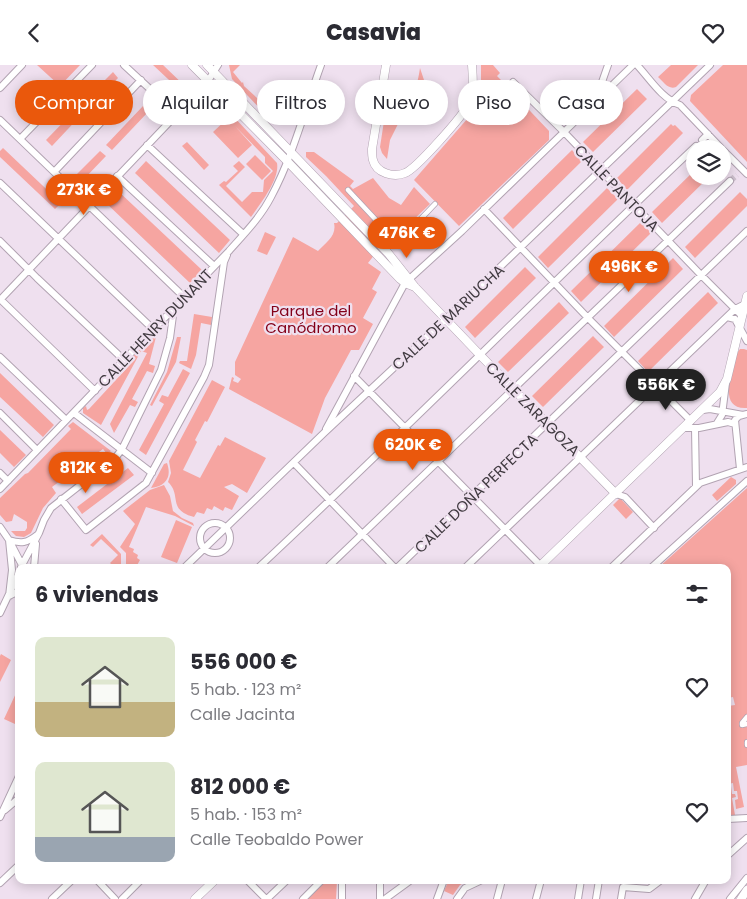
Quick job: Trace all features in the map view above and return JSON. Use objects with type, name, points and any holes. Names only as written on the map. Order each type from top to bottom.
[{"type":"street","points":[[0,88],[22,65]]},
{"type":"street","points":[[20,139],[92,65]]},
{"type":"street","points":[[54,171],[141,80],[124,65]]},
{"type":"street","points":[[192,65],[207,80]]},
{"type":"street","points":[[207,65],[217,68],[382,260],[408,281]]},
{"type":"street","name":"CALLE HENRY DUNANT","points":[[0,489],[229,251],[258,218],[271,198],[287,161],[321,65]]},
{"type":"street","points":[[386,65],[372,149],[373,161],[381,172],[397,175],[405,173],[415,166],[463,113],[474,84],[472,65]]},
{"type":"street","points":[[603,80],[608,65]]},
{"type":"street","points":[[618,80],[633,65]]},
{"type":"street","points":[[638,65],[672,102],[680,105],[714,140]]},
{"type":"street","name":"CALLE DE MARIUCHA","points":[[188,564],[368,391],[521,248],[710,65]]},
{"type":"street","points":[[209,80],[217,68]]},
{"type":"street","name":"CALLE PANTOJA","points":[[530,99],[742,316]]},
{"type":"street","points":[[0,120],[184,297]]},
{"type":"street","points":[[247,120],[341,212],[388,253],[408,281]]},
{"type":"street","points":[[95,391],[0,299],[166,125]]},
{"type":"street","points":[[324,433],[408,281],[571,125]]},
{"type":"street","points":[[702,140],[708,134]]},
{"type":"street","points":[[147,145],[243,235]]},
{"type":"street","points":[[262,564],[330,501],[404,427],[686,156]]},
{"type":"street","points":[[731,158],[745,172],[737,175]]},
{"type":"street","points":[[117,176],[214,266]]},
{"type":"street","points":[[0,183],[153,329]]},
{"type":"street","points":[[331,564],[726,185]]},
{"type":"street","points":[[348,190],[390,235],[406,231],[435,204]]},
{"type":"street","points":[[484,209],[693,425]]},
{"type":"street","name":"CALLE DOÑA PERFECTA","points":[[401,564],[747,231]]},
{"type":"street","points":[[0,241],[124,359]]},
{"type":"street","points":[[62,499],[86,529],[146,483],[209,365],[224,262],[229,251]]},
{"type":"street","name":"CALLE ZARAGOZA","points":[[408,281],[616,494],[625,497],[654,528]]},
{"type":"street","points":[[469,564],[746,300]]},
{"type":"street","points":[[735,346],[742,341],[747,342],[742,316],[746,300]]},
{"type":"street","points":[[24,564],[48,514],[62,499],[116,457],[122,449],[161,370],[170,338],[174,307]]},
{"type":"street","points":[[726,317],[736,319],[744,327]]},
{"type":"street","points":[[717,423],[723,411],[727,379],[735,346],[744,327]]},
{"type":"street","points":[[0,357],[66,420]]},
{"type":"street","points":[[354,376],[537,564]]},
{"type":"street","points":[[696,486],[693,425],[703,410],[720,392],[727,379]]},
{"type":"street","points":[[343,397],[344,403],[352,407]]},
{"type":"street","points":[[724,399],[728,406],[743,414]]},
{"type":"street","points":[[703,410],[743,414]]},
{"type":"street","points":[[0,413],[38,450]]},
{"type":"street","points":[[74,413],[152,473]]},
{"type":"street","points":[[740,469],[735,424],[737,417],[743,414]]},
{"type":"street","points":[[543,564],[684,428],[693,425],[728,422],[735,424]]},
{"type":"street","points":[[294,463],[391,564]]},
{"type":"street","points":[[615,564],[696,486],[703,481],[747,467]]},
{"type":"street","points":[[0,473],[8,481]]},
{"type":"street","points":[[655,564],[747,481]]},
{"type":"street","points":[[211,524],[221,525],[225,528],[230,536],[230,541],[225,549],[217,553],[208,552],[204,549],[200,539],[202,530],[211,524]]},
{"type":"street","points":[[0,527],[9,540],[21,564]]},
{"type":"street","points":[[9,540],[18,543],[26,542],[39,533]]},
{"type":"street","points":[[34,564],[34,549],[39,533]]},
{"type":"street","points":[[9,540],[12,570],[9,596]]},
{"type":"street","points":[[0,613],[15,582]]},
{"type":"street","points":[[9,596],[15,593]]},
{"type":"street","points":[[747,717],[742,725],[747,724]]},
{"type":"street","points":[[1,815],[15,785]]},
{"type":"street","points":[[1,815],[15,802]]},
{"type":"street","points":[[731,819],[747,819]]},
{"type":"street","points":[[731,852],[747,837]]},
{"type":"street","points":[[0,883],[15,869]]},
{"type":"street","points":[[730,899],[747,878]]},
{"type":"street","points":[[52,899],[68,884]]},
{"type":"street","points":[[101,884],[115,899]]},
{"type":"street","points":[[122,899],[137,884]]},
{"type":"street","points":[[195,899],[211,884]]},
{"type":"street","points":[[251,884],[266,899],[283,884]]},
{"type":"street","points":[[303,899],[318,884]]},
{"type":"street","points":[[342,884],[342,899]]},
{"type":"street","points":[[380,884],[380,899]]},
{"type":"street","points":[[385,899],[406,884]]},
{"type":"street","points":[[436,899],[442,884]]},
{"type":"street","points":[[457,899],[465,887],[472,884]]},
{"type":"street","points":[[497,899],[501,884]]},
{"type":"street","points":[[536,899],[540,884]]},
{"type":"street","points":[[578,899],[580,884]]},
{"type":"street","points":[[596,899],[598,884]]},
{"type":"street","points":[[621,899],[623,884]]},
{"type":"street","points":[[626,884],[649,889],[656,884]]},
{"type":"street","points":[[639,888],[640,884]]},
{"type":"street","points":[[695,899],[704,884]]},
{"type":"street","points":[[741,899],[747,890]]},
{"type":"green space","points":[[37,65],[80,65],[66,80],[53,80]]},
{"type":"green space","points":[[153,65],[163,65],[179,80],[169,80]]},
{"type":"green space","points":[[229,65],[240,65],[233,72],[240,80],[232,79]]},
{"type":"green space","points":[[481,65],[493,65],[500,73],[497,76],[501,80],[481,80]]},
{"type":"green space","points":[[671,65],[698,65],[673,88],[666,85],[658,77]]},
{"type":"green space","points":[[723,65],[747,65],[747,162],[731,145],[731,140],[726,140],[690,101],[691,95]]},
{"type":"green space","points":[[420,68],[424,80],[418,80]]},
{"type":"green space","points":[[113,72],[118,78],[116,80],[105,80]]},
{"type":"green space","points":[[247,89],[257,98],[257,105],[247,95]]},
{"type":"green space","points":[[637,89],[647,99],[623,123],[623,103]]},
{"type":"green space","points":[[143,106],[143,117],[112,150],[106,145],[125,125],[133,125],[133,117]]},
{"type":"green space","points":[[530,111],[540,121],[540,125],[543,125],[549,131],[549,140],[459,226],[414,180],[462,125],[530,125]]},
{"type":"green space","points":[[671,124],[675,125],[683,133],[627,190],[617,178]]},
{"type":"green space","points":[[61,125],[72,125],[52,146],[46,140]]},
{"type":"green space","points":[[220,125],[241,125],[277,163],[272,184],[251,217],[219,185],[224,181],[226,182],[238,171],[233,166],[239,161],[245,167],[226,186],[242,202],[252,192],[263,192],[264,180],[273,171],[265,163],[265,157],[235,126],[252,145],[238,158],[213,132]]},
{"type":"green space","points":[[383,125],[398,125],[390,140],[387,159],[380,147]]},
{"type":"green space","points":[[600,125],[621,125],[593,152],[583,142]]},
{"type":"green space","points":[[187,142],[209,165],[204,170],[182,146]]},
{"type":"green space","points":[[3,148],[61,203],[55,209],[0,157],[0,151]]},
{"type":"green space","points":[[572,150],[582,161],[513,229],[503,218]]},
{"type":"green space","points":[[100,151],[106,156],[83,180],[77,174]]},
{"type":"green space","name":"Parque del Canódromo","points":[[306,152],[314,152],[354,181],[350,186],[353,189],[373,178],[389,198],[401,205],[414,187],[430,204],[408,225],[391,233],[390,238],[405,236],[393,248],[386,240],[368,263],[381,272],[372,289],[377,292],[363,318],[373,324],[359,350],[351,350],[325,398],[312,434],[229,389],[232,377],[234,378],[233,381],[238,383],[241,379],[235,375],[235,362],[293,237],[318,251],[334,232],[334,223],[337,223],[354,206],[306,157]]},
{"type":"green space","points":[[255,155],[271,171],[262,180],[246,164]]},
{"type":"green space","points":[[146,161],[230,240],[219,253],[135,173]]},
{"type":"green space","points":[[686,179],[686,185],[701,185],[662,223],[652,212]]},
{"type":"green space","points":[[607,188],[618,199],[548,268],[538,257]]},
{"type":"green space","points":[[118,191],[202,270],[190,283],[106,203]]},
{"type":"green space","points":[[740,192],[747,199],[747,206],[695,258],[685,247]]},
{"type":"green space","points":[[641,222],[651,233],[581,302],[571,291]]},
{"type":"green space","points":[[265,232],[276,237],[267,255],[257,251]]},
{"type":"green space","points":[[673,258],[683,269],[614,337],[604,326]]},
{"type":"green space","points":[[525,267],[536,278],[475,338],[465,327]]},
{"type":"green space","points":[[708,292],[718,303],[648,372],[638,361]]},
{"type":"green space","points":[[559,302],[569,313],[508,372],[498,362]]},
{"type":"green space","points":[[194,314],[212,317],[211,325],[201,323],[196,355],[191,369],[179,363],[180,361],[187,361]]},
{"type":"green space","points":[[157,333],[149,364],[155,366],[153,373],[147,371],[132,399],[138,402],[135,407],[130,405],[114,433],[110,424],[147,353],[141,351],[101,425],[83,413],[83,408],[86,406],[87,410],[89,409],[126,369],[129,360]]},
{"type":"green space","points":[[593,336],[604,347],[543,407],[532,396]]},
{"type":"green space","points":[[177,337],[181,337],[176,362],[152,406],[150,405],[167,372]]},
{"type":"green space","points":[[740,349],[747,350],[747,408],[738,407],[732,403],[729,396],[730,378],[737,353]]},
{"type":"green space","points":[[183,369],[190,373],[146,455],[139,450],[164,404],[159,401],[162,395],[168,397]]},
{"type":"green space","points":[[0,373],[54,425],[43,437],[0,397]]},
{"type":"green space","points":[[212,380],[225,387],[207,422],[205,421],[195,440],[197,442],[183,470],[200,478],[218,445],[220,446],[225,437],[266,458],[247,493],[232,484],[224,487],[239,496],[232,510],[225,507],[223,511],[214,506],[212,510],[207,508],[204,514],[197,512],[194,517],[181,510],[176,502],[172,487],[168,482],[171,473],[169,461]]},
{"type":"green space","points":[[73,422],[111,451],[107,454],[103,449],[52,487],[56,493],[43,508],[31,533],[24,537],[16,536],[11,531],[25,531],[27,522],[14,514],[12,521],[6,522],[0,515],[0,498],[28,473],[71,429],[68,426]]},
{"type":"green space","points":[[0,430],[26,455],[14,467],[0,453]]},
{"type":"green space","points":[[167,463],[168,477],[161,485],[151,488],[164,464]]},
{"type":"green space","points":[[128,468],[134,475],[82,514],[77,507]]},
{"type":"green space","points":[[731,477],[736,480],[736,484],[717,501],[712,495]]},
{"type":"green space","points":[[164,485],[170,496],[173,511],[193,523],[194,526],[175,516],[146,507],[129,547],[134,549],[133,552],[138,555],[137,558],[140,560],[138,564],[126,564],[126,553],[120,547],[135,524],[123,511],[150,490]]},
{"type":"green space","points":[[747,488],[747,765],[736,767],[744,807],[736,809],[737,791],[734,791],[733,783],[731,783],[731,706],[735,705],[733,697],[731,697],[731,564],[662,564]]},
{"type":"green space","points":[[620,498],[633,512],[626,519],[613,505]]},
{"type":"green space","points":[[176,520],[192,527],[177,563],[161,557]]},
{"type":"green space","points":[[102,534],[121,554],[121,564],[110,563],[118,555],[101,539],[93,547],[90,545]]},
{"type":"green space","points":[[1,654],[11,660],[0,682],[0,656]]},
{"type":"green space","points":[[15,695],[15,724],[4,719]]},
{"type":"green space","points":[[731,786],[732,794],[735,794],[736,797],[732,798],[735,815],[731,816]]},
{"type":"green space","points":[[323,884],[337,884],[336,899],[308,899]]},
{"type":"green space","points":[[447,884],[462,884],[453,895],[444,891]]},
{"type":"tunnel","points":[[731,180],[737,175]]}]
